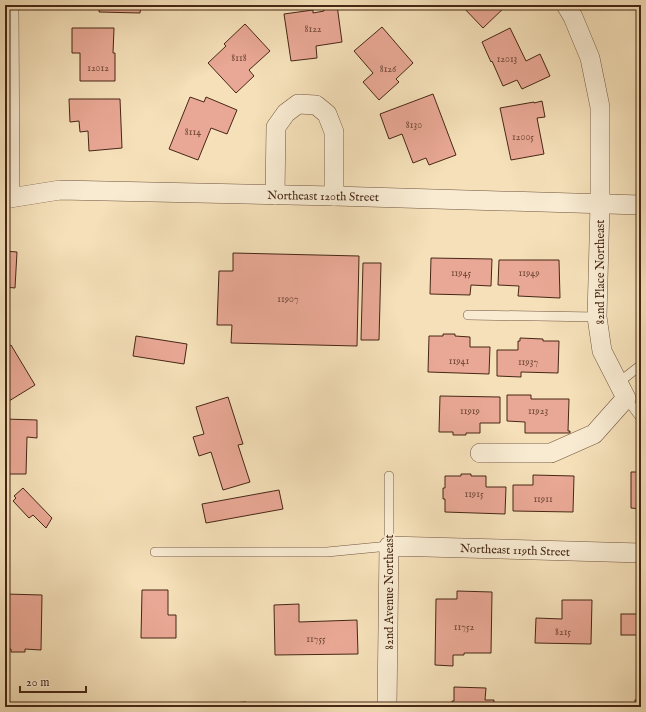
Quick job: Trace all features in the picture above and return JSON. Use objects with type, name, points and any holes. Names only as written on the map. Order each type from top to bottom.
[{"type":"street","points":[[8,198],[10,5]]},
{"type":"street","name":"82nd Place Northeast","points":[[566,5],[573,16],[590,58],[600,107],[600,204],[597,318],[602,351],[622,390]]},
{"type":"street","points":[[275,194],[276,127],[286,112],[298,104],[316,105],[327,114],[330,120],[334,132],[334,196]]},
{"type":"street","name":"Northeast 120th Street","points":[[8,198],[60,190],[275,194],[641,205]]},
{"type":"street","points":[[480,453],[551,453],[594,434],[622,390]]},
{"type":"street","name":"Northeast 119th Street","points":[[389,546],[641,553]]},
{"type":"street","name":"82nd Avenue Northeast","points":[[388,707],[389,546]]},
{"type":"lane","points":[[468,315],[597,318]]},
{"type":"lane","points":[[641,365],[622,390],[641,418]]},
{"type":"lane","name":"82nd Avenue Northeast","points":[[388,476],[389,546]]},
{"type":"lane","points":[[155,552],[328,552],[389,546]]},
{"type":"building","points":[[100,5],[141,5],[140,13],[99,12]]},
{"type":"building","points":[[323,5],[337,5],[342,42],[316,46],[317,58],[291,61],[284,14],[313,10],[313,13],[324,11]]},
{"type":"building","points":[[461,5],[507,5],[483,28]]},
{"type":"building","points":[[245,24],[270,51],[249,70],[254,76],[236,93],[208,63],[226,46],[224,44]]},
{"type":"building","points":[[382,27],[413,63],[396,79],[399,82],[379,100],[363,82],[373,73],[354,51]]},
{"type":"building","points":[[72,28],[114,28],[113,53],[115,53],[115,81],[80,81],[80,53],[72,53]]},
{"type":"building","points":[[510,28],[526,61],[540,54],[550,76],[522,89],[517,80],[503,86],[482,42]]},
{"type":"building","points":[[433,94],[456,155],[429,165],[426,158],[413,163],[402,134],[389,139],[380,114]]},
{"type":"building","points":[[190,97],[204,102],[206,97],[237,110],[227,134],[211,128],[198,160],[169,149]]},
{"type":"building","points":[[69,99],[120,99],[122,148],[89,151],[88,131],[80,132],[79,121],[70,122]]},
{"type":"building","points":[[542,101],[545,117],[537,118],[544,154],[511,160],[500,108]]},
{"type":"building","points":[[5,251],[17,252],[15,288],[5,287]]},
{"type":"building","points":[[233,253],[359,256],[357,346],[231,343],[232,325],[217,325],[219,271],[233,271]]},
{"type":"building","points":[[431,258],[492,259],[491,286],[471,285],[470,295],[430,294]]},
{"type":"building","points":[[499,260],[559,260],[560,298],[518,296],[519,286],[498,285]]},
{"type":"building","points":[[363,263],[381,263],[379,340],[361,340]]},
{"type":"building","points":[[443,334],[455,334],[455,336],[470,337],[470,347],[490,347],[489,374],[428,372],[429,336],[443,336]]},
{"type":"building","points":[[136,336],[187,344],[184,364],[133,356]]},
{"type":"building","points":[[520,338],[543,339],[543,341],[559,341],[558,373],[521,372],[521,377],[497,376],[497,350],[518,350],[518,341],[520,341]]},
{"type":"building","points":[[11,345],[35,385],[9,401],[5,394],[5,349]]},
{"type":"building","points":[[507,395],[531,395],[531,399],[569,399],[568,431],[570,431],[570,433],[525,433],[525,422],[507,421]]},
{"type":"building","points":[[440,396],[500,397],[500,423],[480,423],[480,433],[453,435],[453,432],[439,432]]},
{"type":"building","points":[[228,397],[243,444],[238,445],[250,482],[223,490],[211,452],[199,456],[193,437],[204,434],[196,407]]},
{"type":"building","points":[[5,419],[37,420],[37,438],[27,437],[26,474],[5,474]]},
{"type":"building","points":[[631,472],[641,472],[641,509],[631,508]]},
{"type":"building","points":[[461,474],[486,476],[486,487],[506,487],[505,514],[445,512],[443,488],[445,488],[445,476],[461,476]]},
{"type":"building","points":[[533,475],[574,476],[573,512],[513,511],[513,485],[533,485]]},
{"type":"building","points":[[23,488],[52,518],[46,528],[33,515],[29,518],[13,501],[16,498],[14,496]]},
{"type":"building","points":[[279,490],[283,509],[206,523],[202,504]]},
{"type":"building","points":[[142,590],[168,590],[168,615],[176,615],[176,638],[141,638]]},
{"type":"building","points":[[457,591],[492,592],[491,653],[464,653],[464,655],[453,655],[453,666],[435,665],[436,599],[457,599]]},
{"type":"building","points":[[5,594],[42,595],[41,650],[25,649],[25,652],[11,652],[11,649],[5,649]]},
{"type":"building","points":[[562,600],[592,600],[591,644],[535,643],[536,618],[562,619]]},
{"type":"building","points":[[299,604],[299,622],[357,620],[358,654],[275,655],[274,605]]},
{"type":"building","points":[[621,614],[637,614],[637,635],[621,635]]},
{"type":"building","points":[[454,687],[486,688],[485,700],[494,700],[494,707],[452,707],[452,701],[454,701]]},
{"type":"building","points":[[5,693],[9,693],[10,707],[5,707]]},
{"type":"building","points":[[635,700],[641,700],[641,707],[635,707]]},
{"type":"building","points":[[246,702],[246,707],[230,707],[230,703]]}]
